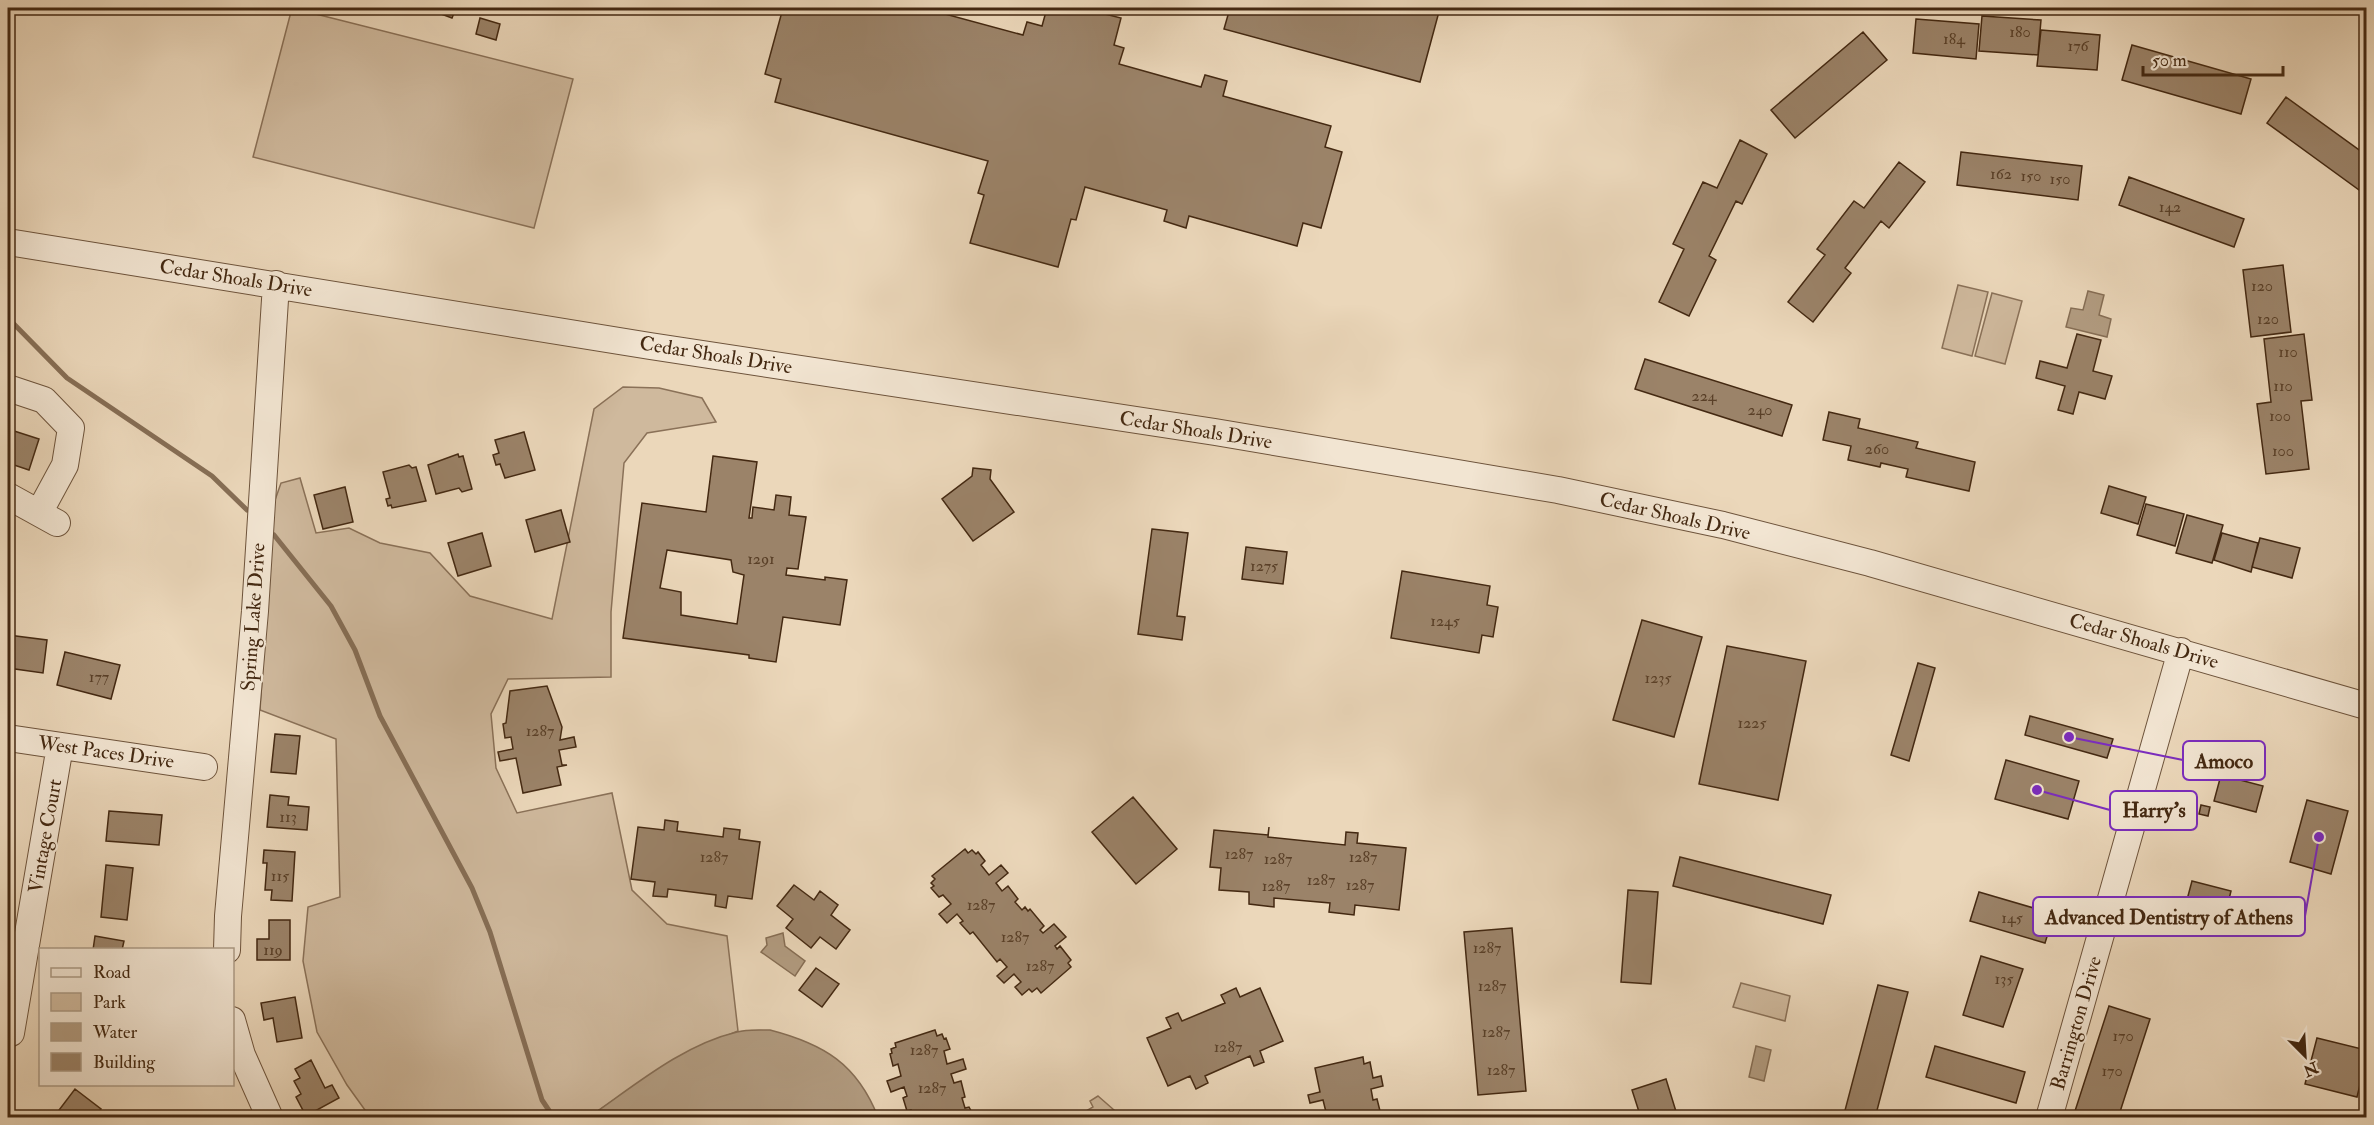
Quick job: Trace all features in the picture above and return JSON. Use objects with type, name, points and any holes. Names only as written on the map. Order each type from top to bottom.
[{"type":"street","name":"Cedar Shoals Drive","points":[[8,242],[650,346],[1215,432],[1558,490],[1723,525],[1870,563],[2367,706]]},
{"type":"street","name":"Spring Lake Drive","points":[[227,948],[255,611],[276,284]]},
{"type":"street","points":[[8,388],[44,400],[71,428],[64,465],[48,518],[8,496]]},
{"type":"street","name":"Barrington Drive","points":[[2049,1118],[2181,651]]},
{"type":"street","name":"West Paces Drive","points":[[8,738],[204,767]]},
{"type":"street","name":"Vintage Court","points":[[11,1033],[60,746]]},
{"type":"street","points":[[234,1027],[242,1056],[270,1118]]},
{"type":"green space","points":[[292,8],[573,79],[534,228],[253,157]]},
{"type":"green space","points":[[1958,285],[1988,292],[1972,356],[1942,348]]},
{"type":"green space","points":[[1992,293],[2022,301],[2005,364],[1975,356]]},
{"type":"green space","points":[[623,387],[659,388],[702,398],[716,422],[647,433],[624,463],[611,612],[611,677],[508,679],[491,714],[496,768],[517,813],[612,793],[632,890],[667,924],[727,936],[738,1031],[696,1048],[662,1067],[589,1117],[370,1117],[347,1085],[317,1032],[303,961],[308,907],[340,897],[336,739],[260,710],[274,503],[281,483],[300,478],[316,533],[349,528],[380,543],[430,553],[470,596],[552,619],[594,409]]},
{"type":"green space","points":[[1741,983],[1790,996],[1785,1021],[1733,1007]]},
{"type":"green space","points":[[1098,1096],[1122,1117],[1076,1117],[1093,1107],[1090,1101]]},
{"type":"water","points":[[2088,291],[2104,295],[2099,315],[2111,319],[2107,337],[2066,327],[2071,308],[2083,310]]},
{"type":"water","points":[[783,933],[785,946],[805,961],[795,976],[761,952],[767,945],[766,938]]},
{"type":"water","points":[[770,1030],[807,1042],[836,1059],[860,1083],[878,1117],[589,1117],[659,1068],[697,1046],[741,1031]]},
{"type":"water","points":[[1756,1046],[1771,1050],[1764,1081],[1749,1077]]},
{"type":"building","points":[[425,8],[456,8],[452,18]]},
{"type":"building","points":[[783,8],[947,8],[945,14],[1023,35],[1027,22],[1042,26],[1047,8],[1081,8],[1121,18],[1114,45],[1124,48],[1119,64],[1201,87],[1205,75],[1227,81],[1223,96],[1331,126],[1325,147],[1342,152],[1321,228],[1303,223],[1297,246],[1189,216],[1186,228],[1164,221],[1167,210],[1085,187],[1076,220],[1071,219],[1058,267],[970,243],[984,195],[978,193],[988,161],[775,102],[781,79],[765,74]]},
{"type":"building","points":[[1230,8],[1440,8],[1420,82],[1224,29]]},
{"type":"building","points":[[1982,16],[2041,20],[2038,55],[1979,51]]},
{"type":"building","points":[[480,18],[500,24],[496,40],[476,34]]},
{"type":"building","points":[[1916,19],[1979,24],[1976,59],[1913,53]]},
{"type":"building","points":[[2041,30],[2100,35],[2097,70],[2037,66]]},
{"type":"building","points":[[1863,32],[1887,60],[1795,138],[1771,110]]},
{"type":"building","points":[[2132,45],[2251,79],[2241,114],[2122,80]]},
{"type":"building","points":[[2286,97],[2366,155],[2366,195],[2267,123]]},
{"type":"building","points":[[1740,140],[1767,154],[1742,204],[1736,201],[1709,256],[1716,260],[1689,316],[1659,302],[1684,249],[1673,244],[1703,182],[1717,188]]},
{"type":"building","points":[[1961,152],[2082,166],[2078,200],[1957,185]]},
{"type":"building","points":[[1899,162],[1925,182],[1889,228],[1881,221],[1845,268],[1851,273],[1813,322],[1788,302],[1825,255],[1817,249],[1854,201],[1864,208]]},
{"type":"building","points":[[2129,177],[2244,219],[2234,247],[2119,205]]},
{"type":"building","points":[[2283,265],[2291,332],[2251,337],[2243,270]]},
{"type":"building","points":[[2077,334],[2101,340],[2093,371],[2112,376],[2105,399],[2079,392],[2073,414],[2058,410],[2065,386],[2036,378],[2040,361],[2067,368]]},
{"type":"building","points":[[2304,334],[2312,400],[2301,401],[2309,469],[2266,474],[2257,404],[2271,402],[2264,339]]},
{"type":"building","points":[[1645,359],[1792,405],[1782,436],[1635,389]]},
{"type":"building","points":[[1829,412],[1860,419],[1858,428],[1918,442],[1916,448],[1975,462],[1969,491],[1906,477],[1908,469],[1881,463],[1880,467],[1848,460],[1851,446],[1823,440]]},
{"type":"building","points":[[8,429],[39,439],[29,470],[8,463]]},
{"type":"building","points":[[524,432],[535,470],[505,478],[500,464],[496,465],[493,455],[499,453],[495,440]]},
{"type":"building","points":[[458,454],[459,457],[463,456],[472,489],[462,492],[459,488],[436,494],[428,465]]},
{"type":"building","points":[[713,456],[757,462],[749,518],[752,518],[753,507],[774,510],[776,495],[791,497],[789,515],[806,517],[798,569],[787,568],[786,575],[847,580],[840,625],[783,617],[776,662],[749,658],[749,655],[623,638],[642,503],[706,512]],"holes":[[[667,550],[731,560],[733,572],[744,575],[737,624],[681,615],[681,592],[660,588]]]},
{"type":"building","points":[[409,465],[412,468],[416,467],[426,501],[392,508],[391,505],[388,506],[386,499],[390,498],[383,472]]},
{"type":"building","points":[[973,468],[991,470],[990,479],[1014,512],[973,541],[942,499],[972,476]]},
{"type":"building","points":[[2109,486],[2146,497],[2138,524],[2101,513]]},
{"type":"building","points":[[345,487],[353,522],[323,529],[314,495]]},
{"type":"building","points":[[2146,504],[2184,514],[2175,546],[2137,535]]},
{"type":"building","points":[[561,510],[570,542],[535,552],[526,520]]},
{"type":"building","points":[[2187,515],[2223,525],[2212,563],[2176,553]]},
{"type":"building","points":[[1152,529],[1188,533],[1177,616],[1185,617],[1182,640],[1138,634]]},
{"type":"building","points":[[482,533],[491,566],[458,576],[448,543]]},
{"type":"building","points":[[2222,533],[2258,543],[2251,572],[2214,560]]},
{"type":"building","points":[[2260,538],[2300,548],[2292,578],[2252,567]]},
{"type":"building","points":[[1246,547],[1287,552],[1283,584],[1242,579]]},
{"type":"building","points":[[1402,571],[1490,586],[1487,605],[1498,607],[1493,637],[1482,635],[1479,653],[1391,638]]},
{"type":"building","points":[[1642,620],[1702,637],[1674,737],[1613,720]]},
{"type":"building","points":[[8,635],[47,640],[43,673],[8,668]]},
{"type":"building","points":[[1727,646],[1806,661],[1778,800],[1699,784]]},
{"type":"building","points":[[65,652],[120,665],[111,699],[57,685]]},
{"type":"building","points":[[1918,663],[1935,668],[1909,761],[1891,755]]},
{"type":"building","points":[[547,686],[562,727],[560,740],[574,737],[576,747],[559,750],[562,765],[567,765],[557,767],[561,785],[523,793],[516,758],[500,761],[498,752],[513,749],[511,737],[505,738],[503,724],[506,723],[510,691]]},
{"type":"building","points":[[2030,716],[2113,739],[2107,758],[2025,735]]},
{"type":"building","points":[[275,734],[300,736],[296,774],[271,772]]},
{"type":"building","points":[[2006,760],[2079,781],[2068,819],[1995,799]]},
{"type":"building","points":[[2221,775],[2263,786],[2256,812],[2214,801]]},
{"type":"building","points":[[270,795],[289,797],[288,805],[309,807],[307,830],[267,827]]},
{"type":"building","points":[[1133,797],[1177,849],[1136,884],[1092,832]]},
{"type":"building","points":[[2307,800],[2348,811],[2331,874],[2290,862]]},
{"type":"building","points":[[2201,805],[2210,807],[2208,816],[2199,814]]},
{"type":"building","points":[[109,811],[162,815],[159,845],[106,841]]},
{"type":"building","points":[[665,820],[678,822],[677,831],[723,837],[724,828],[740,830],[739,839],[760,842],[752,899],[728,896],[726,908],[715,906],[716,895],[668,889],[667,897],[653,896],[655,882],[631,879],[638,827],[664,830]]},
{"type":"building","points":[[1269,827],[1268,837],[1345,845],[1346,832],[1358,833],[1357,843],[1406,848],[1399,910],[1355,905],[1354,915],[1329,912],[1330,903],[1274,898],[1274,907],[1249,904],[1249,892],[1219,890],[1221,868],[1210,867],[1214,830],[1268,835]]},
{"type":"building","points":[[965,849],[968,853],[972,850],[976,854],[978,852],[985,861],[981,865],[989,875],[1001,865],[1008,873],[996,883],[1002,891],[1008,886],[1018,899],[1015,902],[1022,910],[1025,907],[1028,911],[1030,909],[1044,926],[1040,930],[1043,933],[1054,924],[1066,937],[1055,946],[1057,949],[1060,946],[1071,960],[1068,963],[1071,967],[1041,993],[1037,988],[1032,992],[1029,989],[1022,995],[1015,987],[1021,982],[1014,974],[1004,983],[997,976],[1007,967],[1000,959],[997,962],[973,932],[970,934],[960,923],[963,921],[957,914],[947,923],[939,914],[951,904],[943,895],[939,897],[931,888],[934,886],[931,883],[935,879],[932,876]]},
{"type":"building","points":[[264,850],[295,852],[292,901],[271,900],[272,890],[265,890],[267,863],[263,863]]},
{"type":"building","points":[[1680,857],[1831,895],[1823,924],[1673,886]]},
{"type":"building","points":[[106,865],[133,868],[127,920],[101,917]]},
{"type":"building","points":[[2192,881],[2231,891],[2229,899],[2236,901],[2232,915],[2221,912],[2215,936],[2180,926]]},
{"type":"building","points":[[794,885],[814,900],[820,891],[838,905],[831,915],[850,930],[836,949],[820,937],[811,948],[786,928],[793,919],[777,906]]},
{"type":"building","points":[[1628,890],[1658,892],[1651,984],[1621,982]]},
{"type":"building","points":[[1979,892],[2054,914],[2045,943],[1970,921]]},
{"type":"building","points":[[269,920],[290,920],[290,960],[257,960],[257,939],[269,939]]},
{"type":"building","points":[[1512,928],[1526,1091],[1478,1095],[1464,932]]},
{"type":"building","points":[[95,936],[124,941],[122,948],[93,948]]},
{"type":"building","points":[[1981,956],[2023,969],[2003,1027],[1963,1015]]},
{"type":"building","points":[[816,968],[839,984],[822,1007],[799,990]]},
{"type":"building","points":[[1878,985],[1908,992],[1875,1118],[1843,1118]]},
{"type":"building","points":[[1236,988],[1240,997],[1260,988],[1283,1041],[1260,1051],[1264,1062],[1254,1066],[1250,1056],[1205,1076],[1208,1083],[1196,1089],[1190,1076],[1168,1086],[1147,1038],[1171,1028],[1166,1018],[1178,1013],[1182,1021],[1225,1003],[1221,995]]},
{"type":"building","points":[[295,997],[302,1038],[277,1042],[273,1018],[264,1020],[261,1003]]},
{"type":"building","points":[[2109,1006],[2150,1019],[2118,1118],[2096,1118],[2075,1111]]},
{"type":"building","points":[[935,1030],[937,1036],[942,1034],[944,1039],[946,1038],[950,1049],[944,1051],[947,1064],[963,1059],[966,1069],[951,1074],[954,1083],[961,1081],[965,1108],[969,1107],[975,1118],[914,1118],[911,1110],[907,1111],[903,1098],[907,1096],[904,1087],[891,1092],[887,1081],[901,1076],[898,1064],[893,1066],[890,1054],[891,1049],[896,1047],[895,1043]]},
{"type":"building","points":[[2317,1038],[2366,1050],[2366,1060],[2357,1097],[2305,1084]]},
{"type":"building","points":[[1935,1046],[2025,1072],[2016,1103],[1926,1077]]},
{"type":"building","points":[[1363,1057],[1364,1064],[1370,1062],[1373,1078],[1381,1076],[1383,1086],[1371,1089],[1373,1100],[1377,1099],[1381,1115],[1376,1118],[1323,1118],[1322,1113],[1326,1112],[1323,1100],[1310,1103],[1308,1095],[1320,1092],[1315,1068]]},
{"type":"building","points":[[311,1060],[325,1088],[332,1085],[339,1098],[306,1116],[296,1097],[301,1094],[294,1081],[300,1078],[295,1069]]},
{"type":"building","points":[[1666,1079],[1678,1118],[1641,1118],[1632,1090]]},
{"type":"building","points":[[75,1089],[101,1109],[95,1118],[53,1118]]},
{"type":"waterway","points":[[8,318],[67,378],[212,476],[247,510]]},
{"type":"waterway","points":[[274,535],[331,606],[355,650],[380,716],[472,888],[490,932],[542,1100],[554,1118]]},
{"type":"place","name":"Amoco","points":[[2069,737]]},
{"type":"place","name":"Harry's","points":[[2037,790]]},
{"type":"place","name":"Advanced Dentistry of Athens","points":[[2319,837]]}]
